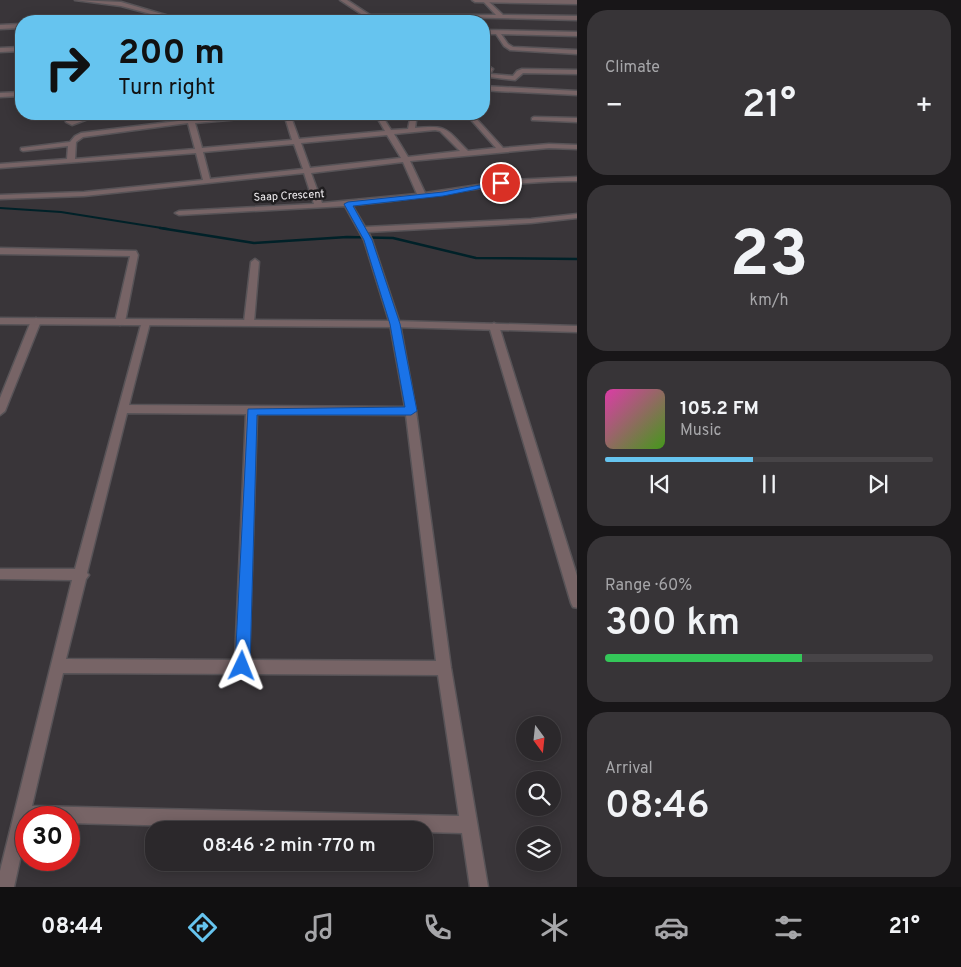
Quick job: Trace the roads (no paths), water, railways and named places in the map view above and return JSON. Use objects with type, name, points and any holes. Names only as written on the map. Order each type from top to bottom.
[{"type":"street","points":[[78,0],[121,4],[161,15]]},
{"type":"street","points":[[342,0],[366,15]]},
{"type":"street","points":[[475,0],[577,2]]},
{"type":"street","points":[[484,0],[501,16]]},
{"type":"street","points":[[490,16],[577,18]]},
{"type":"street","points":[[0,27],[15,26]]},
{"type":"street","points":[[490,32],[577,34]]},
{"type":"street","points":[[497,32],[512,50],[577,52]]},
{"type":"street","points":[[0,50],[15,49]]},
{"type":"street","points":[[490,77],[515,78],[522,71],[577,72]]},
{"type":"street","points":[[490,89],[516,92],[577,93]]},
{"type":"street","points":[[0,95],[15,94]]},
{"type":"street","points":[[534,119],[577,120]]},
{"type":"street","points":[[71,160],[71,144],[76,137],[81,135],[203,120]]},
{"type":"street","points":[[289,120],[320,206]]},
{"type":"street","points":[[382,120],[406,160],[422,196]]},
{"type":"street","points":[[411,130],[412,120]]},
{"type":"street","points":[[474,120],[501,150]]},
{"type":"street","points":[[191,121],[207,182]]},
{"type":"street","points":[[0,166],[440,128],[466,153]]},
{"type":"street","points":[[23,149],[71,144]]},
{"type":"street","points":[[0,197],[84,194],[466,153],[549,146],[577,146]]},
{"type":"street","name":"Saap Crescent","points":[[179,213],[348,204],[422,196],[513,181],[577,179]]},
{"type":"street","points":[[348,204],[365,235],[395,324],[411,411],[444,668],[479,887]]},
{"type":"street","points":[[365,235],[577,216]]},
{"type":"street","points":[[0,251],[133,253],[120,322]]},
{"type":"street","points":[[249,322],[255,262]]},
{"type":"street","points":[[0,321],[395,324],[577,329]]},
{"type":"street","points":[[0,410],[2,400],[36,321]]},
{"type":"street","points":[[25,806],[57,666],[82,575],[144,323]]},
{"type":"street","points":[[494,326],[577,603]]},
{"type":"street","points":[[123,409],[411,411]]},
{"type":"street","points":[[242,666],[252,411]]},
{"type":"street","points":[[0,574],[82,575]]},
{"type":"street","points":[[57,666],[444,668]]},
{"type":"street","points":[[80,815],[470,825]]},
{"type":"street","points":[[5,887],[15,846]]},
{"type":"waterway","points":[[0,208],[61,212],[168,229]]},
{"type":"waterway","points":[[160,228],[254,243],[347,237],[393,238],[476,258],[577,259]]}]
